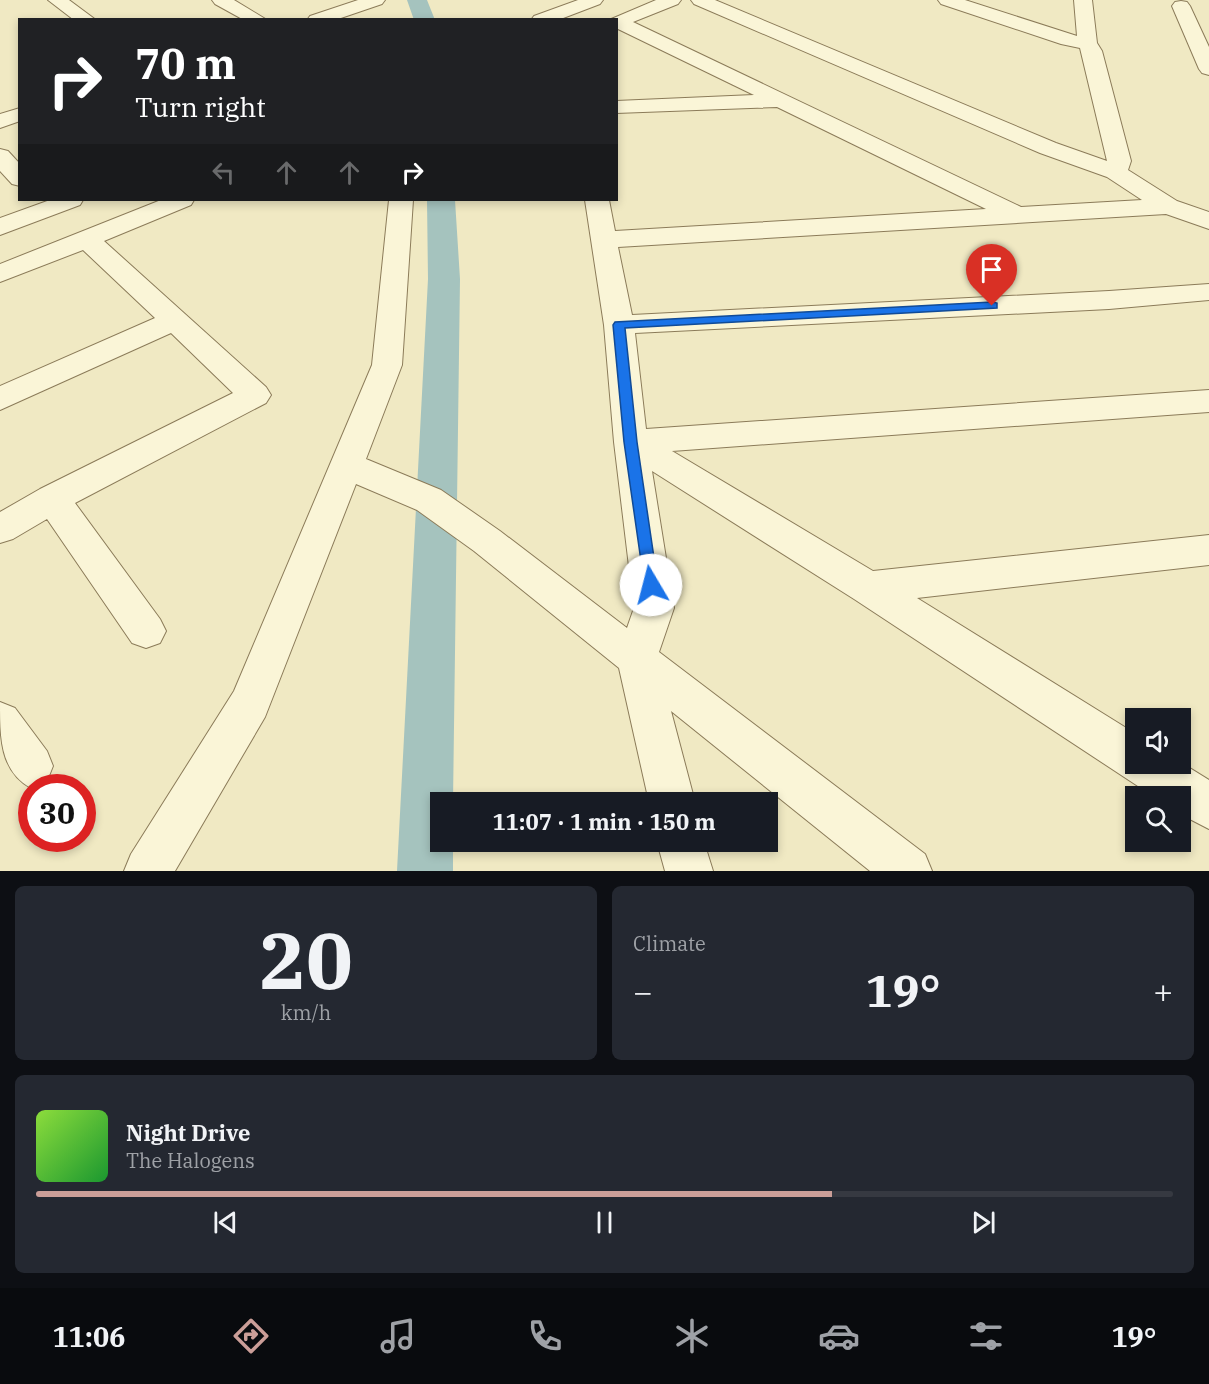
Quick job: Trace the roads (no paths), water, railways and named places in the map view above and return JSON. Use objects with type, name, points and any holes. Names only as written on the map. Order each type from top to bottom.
[{"type":"street","points":[[57,0],[84,18]]},
{"type":"street","points":[[221,0],[254,18]]},
{"type":"street","points":[[545,18],[594,0]]},
{"type":"street","points":[[618,22],[672,0]]},
{"type":"street","points":[[700,0],[1048,148],[1115,172],[1168,206],[1209,221]]},
{"type":"street","points":[[947,0],[1068,40],[1087,43]]},
{"type":"street","points":[[1083,0],[1087,43],[1092,51],[1119,161],[1115,172]]},
{"type":"street","points":[[324,18],[381,3]]},
{"type":"street","points":[[1174,3],[1209,69]]},
{"type":"street","points":[[618,22],[1014,214]]},
{"type":"street","points":[[618,107],[780,101]]},
{"type":"street","points":[[0,121],[18,115]]},
{"type":"street","points":[[0,156],[18,176]]},
{"type":"street","points":[[0,227],[42,204],[64,201]]},
{"type":"street","points":[[0,274],[180,201]]},
{"type":"street","points":[[148,871],[250,703],[387,365],[401,201]]},
{"type":"street","points":[[597,201],[619,325],[630,442],[654,608],[637,658],[670,792]]},
{"type":"street","points":[[603,240],[1168,206]]},
{"type":"street","points":[[0,529],[52,499],[255,395],[86,238]]},
{"type":"street","points":[[619,325],[1109,300],[1209,292]]},
{"type":"street","points":[[0,399],[174,320]]},
{"type":"street","points":[[630,442],[1209,401]]},
{"type":"street","points":[[630,442],[868,588],[1125,752]]},
{"type":"street","points":[[346,465],[429,500],[487,541],[908,871]]},
{"type":"street","points":[[52,499],[146,631]]},
{"type":"street","points":[[868,588],[1209,550]]},
{"type":"street","points":[[0,722],[31,766]]},
{"type":"street","points":[[1158,774],[1209,806]]},
{"type":"street","points":[[684,852],[689,871]]},
{"type":"waterway","points":[[417,0],[424,18]]},
{"type":"waterway","points":[[425,871],[444,279],[441,201]]}]
